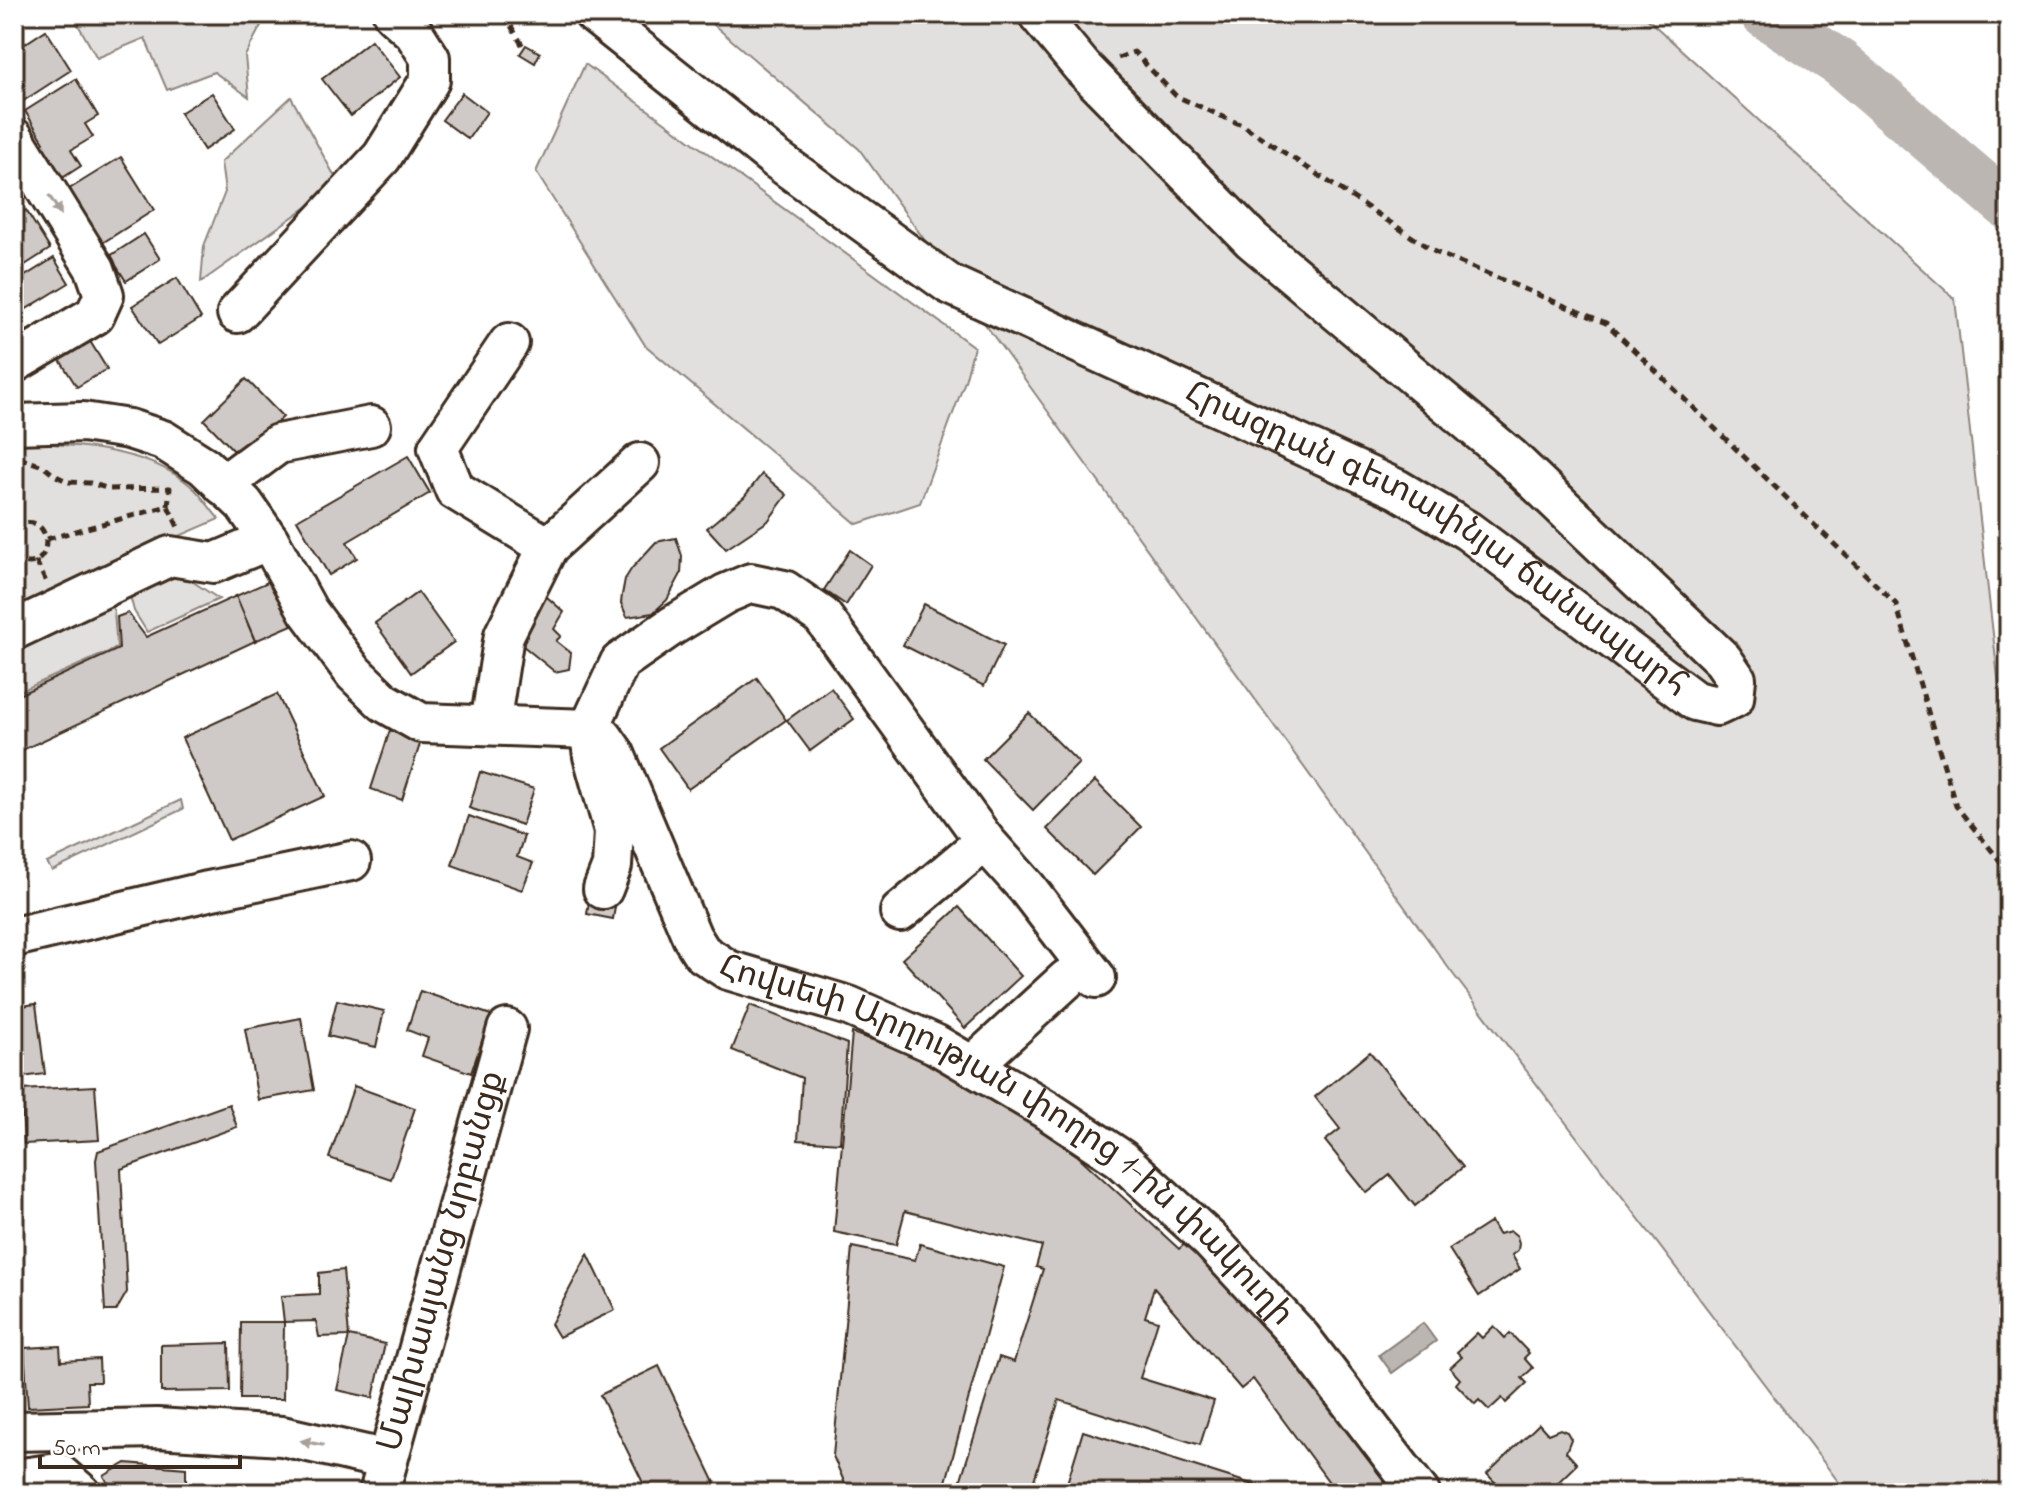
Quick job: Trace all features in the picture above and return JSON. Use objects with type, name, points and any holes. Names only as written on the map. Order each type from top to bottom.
[{"type":"street","points":[[237,313],[382,157],[430,80],[430,58],[414,33],[393,14]]},
{"type":"street","name":"Հրազդան գետափնյա ճանապարհ","points":[[594,14],[776,159],[949,284],[1397,489],[1468,531],[1695,701],[1717,706],[1734,698],[1736,679],[1723,660],[1509,456],[1252,240],[1082,67],[1038,14]]},
{"type":"street","points":[[14,138],[95,269],[104,295],[95,315],[14,363]]},
{"type":"street","points":[[509,343],[438,448],[455,490],[548,547]]},
{"type":"street","points":[[14,424],[83,422],[129,429],[163,440],[204,466],[244,504],[269,540],[308,611],[354,673],[384,702],[421,723],[589,729]]},
{"type":"street","points":[[223,485],[278,444],[371,426]]},
{"type":"street","points":[[490,725],[504,635],[548,547],[640,463]]},
{"type":"street","points":[[14,630],[170,556],[214,563],[269,540]]},
{"type":"street","points":[[603,889],[612,866],[614,831],[593,756],[589,729],[620,662],[725,594],[751,583],[784,590],[822,616],[985,841],[1027,888],[1081,978],[972,1066]]},
{"type":"street","name":"Հովսեփ Արղության փողոց 1-ին փակուղի","points":[[589,729],[603,737],[615,754],[686,924],[702,953],[728,970],[849,1006],[935,1044],[1047,1110],[1121,1159],[1211,1241],[1301,1338],[1420,1493]]},
{"type":"street","points":[[900,912],[985,841]]},
{"type":"street","points":[[14,937],[351,861]]},
{"type":"street","name":"Մալխասյանց նրբանցք","points":[[384,1477],[507,1029]]},
{"type":"street","points":[[14,1431],[157,1428],[282,1436],[384,1477]]},
{"type":"street","points":[[14,1479],[58,1473],[81,1493]]},
{"type":"path","points":[[504,14],[524,48]]},
{"type":"path","points":[[1082,67],[1134,52],[1176,96],[1244,126],[1435,252],[1606,323],[1896,604],[1956,806],[2009,872]]},
{"type":"path","points":[[14,457],[43,466],[69,482],[90,483],[110,489],[170,488],[168,506],[195,560]]},
{"type":"path","points":[[47,539],[168,506]]},
{"type":"path","points":[[14,509],[17,525],[34,524],[45,533],[47,539],[45,552],[36,561],[24,563],[14,558]]},
{"type":"shaded area","points":[[72,14],[267,14],[245,56],[249,97],[214,72],[167,90],[145,38],[97,58]]},
{"type":"shaded area","points":[[701,14],[1642,14],[1955,299],[2009,775],[2009,1493],[1847,1493],[1450,970],[859,149]]},
{"type":"shaded area","points":[[585,64],[974,347],[965,381],[920,503],[857,524],[645,345],[536,172]]},
{"type":"shaded area","points":[[291,97],[339,184],[201,282],[204,246],[225,192],[221,162]]},
{"type":"shaded area","points":[[14,442],[107,450],[153,463],[191,486],[219,519],[14,612]]},
{"type":"shaded area","points":[[169,566],[219,599],[147,632],[134,611],[128,588]]},
{"type":"shaded area","points":[[108,596],[114,612],[117,648],[14,694],[14,640]]},
{"type":"shaded area","points":[[181,800],[183,809],[52,871],[47,863]]},
{"type":"shaded area","points":[[1423,1323],[1436,1341],[1392,1373],[1379,1355]]},
{"type":"building","points":[[46,30],[71,70],[14,107],[14,51]]},
{"type":"building","points":[[371,40],[400,77],[351,116],[322,79]]},
{"type":"building","points":[[526,45],[540,53],[535,63],[520,54]]},
{"type":"building","points":[[76,79],[98,116],[85,124],[93,137],[71,150],[81,166],[53,184],[32,150],[44,142],[25,111]]},
{"type":"building","points":[[212,93],[235,129],[204,150],[180,113]]},
{"type":"building","points":[[462,93],[487,112],[468,139],[442,120]]},
{"type":"building","points":[[121,157],[154,210],[99,245],[66,191]]},
{"type":"building","points":[[26,210],[50,249],[14,272],[14,217]]},
{"type":"building","points":[[144,234],[160,259],[126,281],[110,256]]},
{"type":"building","points":[[54,258],[69,283],[23,311],[14,296],[14,283]]},
{"type":"building","points":[[177,278],[201,318],[158,345],[132,306]]},
{"type":"building","points":[[88,338],[107,369],[77,387],[58,357]]},
{"type":"building","points":[[246,379],[283,417],[241,458],[204,420]]},
{"type":"building","points":[[408,456],[430,493],[347,542],[357,558],[329,575],[297,520]]},
{"type":"building","points":[[762,474],[787,495],[768,521],[726,549],[707,528],[744,497]]},
{"type":"building","points":[[676,538],[682,556],[681,574],[667,600],[653,613],[627,617],[621,603],[625,579],[656,542]]},
{"type":"building","points":[[850,550],[871,565],[846,605],[824,590]]},
{"type":"building","points":[[270,581],[292,625],[255,641],[236,596]]},
{"type":"building","points":[[418,592],[454,642],[411,673],[375,623]]},
{"type":"building","points":[[236,596],[255,641],[14,754],[14,697],[119,649],[117,617],[128,613],[146,637]]},
{"type":"building","points":[[547,597],[564,612],[554,629],[561,636],[556,641],[571,653],[569,669],[555,672],[517,641],[526,622]]},
{"type":"building","points":[[924,604],[1004,645],[984,686],[903,645]]},
{"type":"building","points":[[757,678],[786,720],[688,789],[659,748]]},
{"type":"building","points":[[831,688],[854,719],[810,751],[787,720]]},
{"type":"building","points":[[277,694],[325,796],[229,840],[182,738]]},
{"type":"building","points":[[1029,713],[1079,763],[1033,810],[983,759]]},
{"type":"building","points":[[390,730],[421,741],[402,800],[371,789]]},
{"type":"building","points":[[480,772],[534,789],[522,825],[469,808]]},
{"type":"building","points":[[1095,781],[1141,827],[1093,875],[1047,829]]},
{"type":"building","points":[[469,816],[524,836],[517,857],[533,863],[522,890],[452,865]]},
{"type":"building","points":[[590,896],[616,901],[613,919],[587,914]]},
{"type":"building","points":[[959,907],[1021,976],[965,1028],[902,959]]},
{"type":"building","points":[[420,991],[491,1015],[471,1073],[422,1056],[428,1038],[407,1030]]},
{"type":"building","points":[[337,1000],[384,1011],[376,1047],[328,1036]]},
{"type":"building","points":[[36,1004],[45,1074],[14,1078],[14,1007]]},
{"type":"building","points":[[750,1005],[847,1044],[840,1143],[798,1140],[802,1078],[732,1050]]},
{"type":"building","points":[[301,1018],[314,1090],[258,1100],[245,1029]]},
{"type":"building","points":[[852,1033],[943,1064],[1078,1156],[1179,1249],[1188,1241],[1283,1350],[1290,1346],[1398,1493],[1337,1493],[1253,1379],[1241,1389],[1154,1288],[1145,1317],[1158,1321],[1140,1378],[1214,1401],[1200,1445],[1059,1400],[1030,1493],[1008,1487],[1006,1493],[968,1493],[970,1485],[960,1482],[999,1357],[1014,1362],[1043,1269],[1036,1267],[1042,1246],[905,1211],[896,1245],[834,1232]]},
{"type":"building","points":[[1370,1052],[1463,1167],[1415,1206],[1390,1175],[1367,1193],[1325,1141],[1340,1129],[1315,1097]]},
{"type":"building","points":[[95,1086],[99,1140],[24,1144],[21,1090]]},
{"type":"building","points":[[354,1086],[415,1108],[391,1179],[329,1158]]},
{"type":"building","points":[[229,1104],[237,1127],[121,1169],[127,1292],[116,1311],[105,1311],[98,1151]]},
{"type":"building","points":[[1491,1222],[1498,1234],[1511,1231],[1517,1236],[1518,1250],[1512,1255],[1520,1269],[1479,1296],[1449,1249]]},
{"type":"building","points":[[920,1244],[1004,1267],[943,1493],[849,1493],[833,1456],[852,1247],[915,1260]]},
{"type":"building","points":[[588,1254],[615,1310],[559,1337],[551,1324]]},
{"type":"building","points":[[343,1270],[349,1336],[319,1337],[316,1321],[284,1322],[281,1296],[319,1294],[319,1273]]},
{"type":"building","points":[[241,1322],[284,1322],[283,1399],[240,1399]]},
{"type":"building","points":[[1494,1326],[1505,1338],[1510,1333],[1529,1353],[1524,1358],[1533,1368],[1522,1378],[1527,1383],[1506,1403],[1502,1398],[1489,1410],[1479,1400],[1475,1404],[1456,1384],[1460,1379],[1450,1368],[1462,1357],[1457,1352],[1477,1333],[1482,1338]]},
{"type":"building","points":[[349,1336],[385,1344],[373,1398],[337,1390]]},
{"type":"building","points":[[229,1343],[230,1391],[161,1392],[161,1345]]},
{"type":"building","points":[[60,1346],[61,1361],[99,1359],[100,1382],[87,1382],[88,1404],[28,1407],[24,1348]]},
{"type":"building","points":[[659,1366],[720,1493],[648,1493],[600,1395]]},
{"type":"building","points":[[1539,1424],[1548,1434],[1560,1429],[1567,1432],[1571,1439],[1566,1452],[1577,1464],[1547,1493],[1505,1493],[1487,1474]]},
{"type":"building","points":[[1083,1431],[1280,1493],[1064,1493]]},
{"type":"building","points":[[126,1463],[186,1468],[186,1484],[171,1493],[114,1493],[104,1476]]},
{"type":"waterway","points":[[1764,14],[1840,63],[2009,207]]}]
